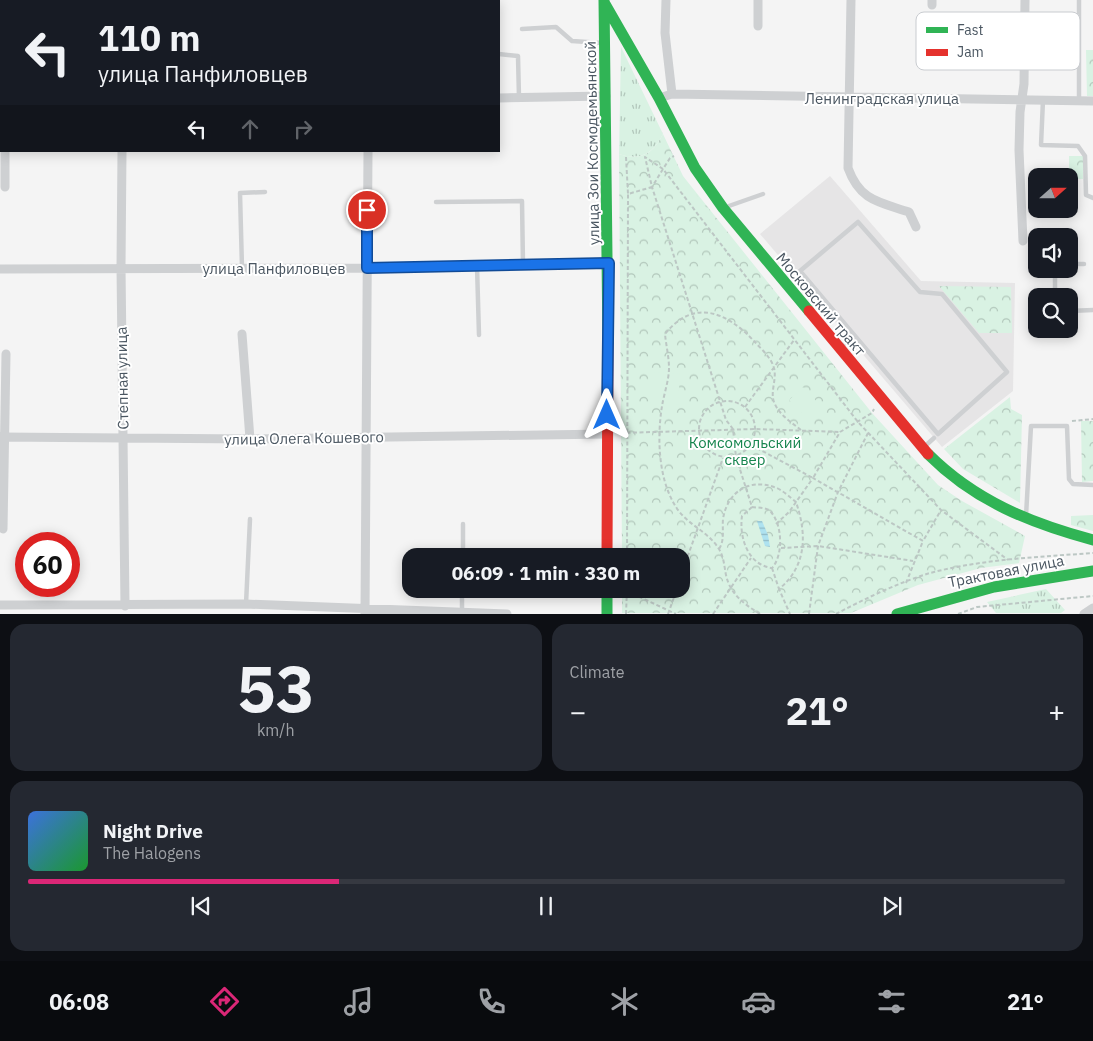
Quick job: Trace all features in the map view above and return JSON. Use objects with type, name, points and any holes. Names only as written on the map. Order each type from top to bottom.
[{"type":"main road","name":"улица Зои Космодемьянской","points":[[605,2],[609,263],[607,548]]},
{"type":"main road","name":"Московский тракт","points":[[605,2],[696,168],[723,208],[922,448],[954,480],[976,496],[1026,519],[1093,540]]},
{"type":"main road","name":"Трактовая улица","points":[[897,614],[948,596],[1007,582],[1093,571]]},
{"type":"main road","points":[[607,598],[607,614]]},
{"type":"street","points":[[666,0],[665,33],[672,94]]},
{"type":"street","points":[[758,0],[758,26]]},
{"type":"street","points":[[851,0],[848,168],[854,184],[866,197],[909,212],[916,227]]},
{"type":"street","points":[[1023,241],[1019,150],[1024,70]]},
{"type":"street","name":"Ленинградская улица","points":[[659,98],[672,94],[1093,101]]},
{"type":"street","points":[[500,98],[606,96]]},
{"type":"street","points":[[5,152],[5,187]]},
{"type":"street","name":"Степная улица","points":[[122,152],[120,267],[125,606]]},
{"type":"street","points":[[365,610],[368,152]]},
{"type":"street","name":"улица Панфиловцев","points":[[0,269],[120,267],[367,268],[609,263]]},
{"type":"street","points":[[242,334],[250,439]]},
{"type":"street","points":[[3,529],[3,437],[6,354]]},
{"type":"street","name":"улица Олега Кошевого","points":[[3,437],[250,439],[607,434]]},
{"type":"street","points":[[0,605],[113,610],[125,606],[246,604],[507,614]]},
{"type":"street","points":[[1084,614],[1093,608]]},
{"type":"lane","points":[[522,29],[556,27],[572,41],[606,44]]},
{"type":"lane","points":[[500,54],[518,56],[519,98]]},
{"type":"lane","points":[[1079,70],[1079,101]]},
{"type":"lane","points":[[1043,100],[1041,145],[1078,146],[1085,156],[1086,195],[1093,198]]},
{"type":"lane","points":[[242,268],[240,194],[265,192]]},
{"type":"lane","points":[[723,208],[763,194]]},
{"type":"lane","points":[[436,202],[522,201],[523,265]]},
{"type":"lane","points":[[858,222],[920,292],[942,294],[1007,372],[938,434],[855,336],[800,271],[858,222]]},
{"type":"lane","points":[[1078,264],[1084,264]]},
{"type":"lane","points":[[477,266],[478,336]]},
{"type":"lane","points":[[1078,311],[1093,310]]},
{"type":"lane","points":[[839,348],[855,336]]},
{"type":"lane","points":[[1026,519],[1031,426],[1067,426],[1069,479],[1073,484],[1093,485]]},
{"type":"lane","points":[[922,448],[934,438]]},
{"type":"lane","points":[[246,604],[250,519]]},
{"type":"lane","points":[[463,524],[463,548]]},
{"type":"lane","points":[[462,598],[462,613]]},
{"type":"path","points":[[626,156],[628,194],[627,548]]},
{"type":"path","points":[[752,508],[736,457],[733,429],[726,420],[652,187],[645,156],[663,169],[858,422],[869,431],[941,510],[1008,560]]},
{"type":"path","points":[[628,194],[652,187],[670,158],[674,156]]},
{"type":"path","points":[[760,614],[740,601],[730,589],[723,556],[719,549],[707,535],[688,522],[675,506],[668,488],[662,469],[661,432],[662,409],[669,368],[665,334],[673,324],[692,314],[706,312],[723,316],[742,328],[765,352],[774,368],[773,400],[779,412],[801,430]]},
{"type":"path","points":[[744,407],[794,340]]},
{"type":"path","points":[[776,524],[796,502],[813,478],[840,432],[872,413],[880,399]]},
{"type":"path","points":[[721,400],[739,402],[744,407],[751,413],[756,429],[751,445],[736,457],[722,458],[708,451],[697,430],[698,421],[707,407],[721,400]]},
{"type":"path","points":[[1067,426],[1074,420],[1093,419]]},
{"type":"path","points":[[607,434],[733,429],[840,432]]},
{"type":"path","points":[[809,614],[818,546],[838,492],[869,431]]},
{"type":"path","points":[[751,445],[923,541]]},
{"type":"path","points":[[690,551],[722,458]]},
{"type":"path","points":[[719,549],[722,544],[723,519],[730,500],[745,486],[775,487],[796,502],[804,546],[800,562],[793,575],[780,589]]},
{"type":"path","points":[[752,508],[764,508],[772,512],[781,548],[779,561],[772,568],[763,567],[751,558],[740,529],[742,516],[752,508]]},
{"type":"path","points":[[906,583],[913,561],[941,510]]},
{"type":"path","points":[[781,548],[818,546],[913,561]]},
{"type":"path","points":[[836,614],[928,574],[961,566],[1093,553]]},
{"type":"path","points":[[713,614],[751,558]]},
{"type":"path","points":[[772,568],[790,614]]},
{"type":"path","points":[[958,614],[977,607],[1093,596]]},
{"type":"path","points":[[626,614],[627,598]]},
{"type":"path","points":[[642,598],[668,612],[676,614]]},
{"type":"path","points":[[668,612],[673,598]]},
{"type":"shaded area","points":[[830,176],[921,281],[1015,283],[1013,391],[942,447],[760,234]]},
{"type":"green space","points":[[621,47],[663,134],[655,147],[650,151],[633,157],[619,154]]},
{"type":"green space","points":[[1086,50],[1093,50],[1093,96],[1087,96]]},
{"type":"green space","name":"Комсомольский сквер","points":[[663,134],[683,176],[872,413],[938,485],[962,501],[1025,536],[1019,563],[981,568],[918,585],[851,613],[622,613],[622,598],[690,598],[690,548],[622,548],[619,154],[634,157],[640,156],[650,151]]},
{"type":"green space","points":[[1069,156],[1083,156],[1083,179],[1078,179],[1078,168],[1069,168]]},
{"type":"green space","points":[[682,176],[743,255],[736,264],[674,182]]},
{"type":"green space","points":[[939,286],[1011,287],[1012,333],[979,333]]},
{"type":"green space","points":[[652,372],[680,374],[678,405],[649,402]]},
{"type":"green space","points":[[803,387],[824,409],[811,422],[789,400]]},
{"type":"green space","points":[[1010,397],[1011,409],[1022,415],[1020,503],[963,469],[944,449]]},
{"type":"green space","points":[[1081,421],[1093,421],[1093,481],[1082,482]]},
{"type":"green space","points":[[1093,515],[1093,531],[1071,525],[1071,516]]},
{"type":"green space","points":[[1046,589],[1065,610],[1061,613],[996,613],[987,602]]},
{"type":"water","points":[[757,521],[762,521],[768,535],[770,547],[765,546]]},
{"type":"traffic: fast","points":[[604,0],[608,343]]},
{"type":"traffic: fast","points":[[605,4],[659,98],[695,168],[723,208],[809,311]]},
{"type":"traffic: fast","points":[[928,454],[965,485],[1004,508],[1047,526],[1093,540]]},
{"type":"traffic: fast","points":[[897,614],[994,587],[1093,571]]},
{"type":"traffic: fast","points":[[607,598],[607,614]]},
{"type":"traffic: jam","points":[[809,311],[928,454]]},
{"type":"traffic: jam","points":[[607,548],[608,343]]},
{"type":"route","points":[[367,210],[367,268],[609,263],[607,415]]}]
